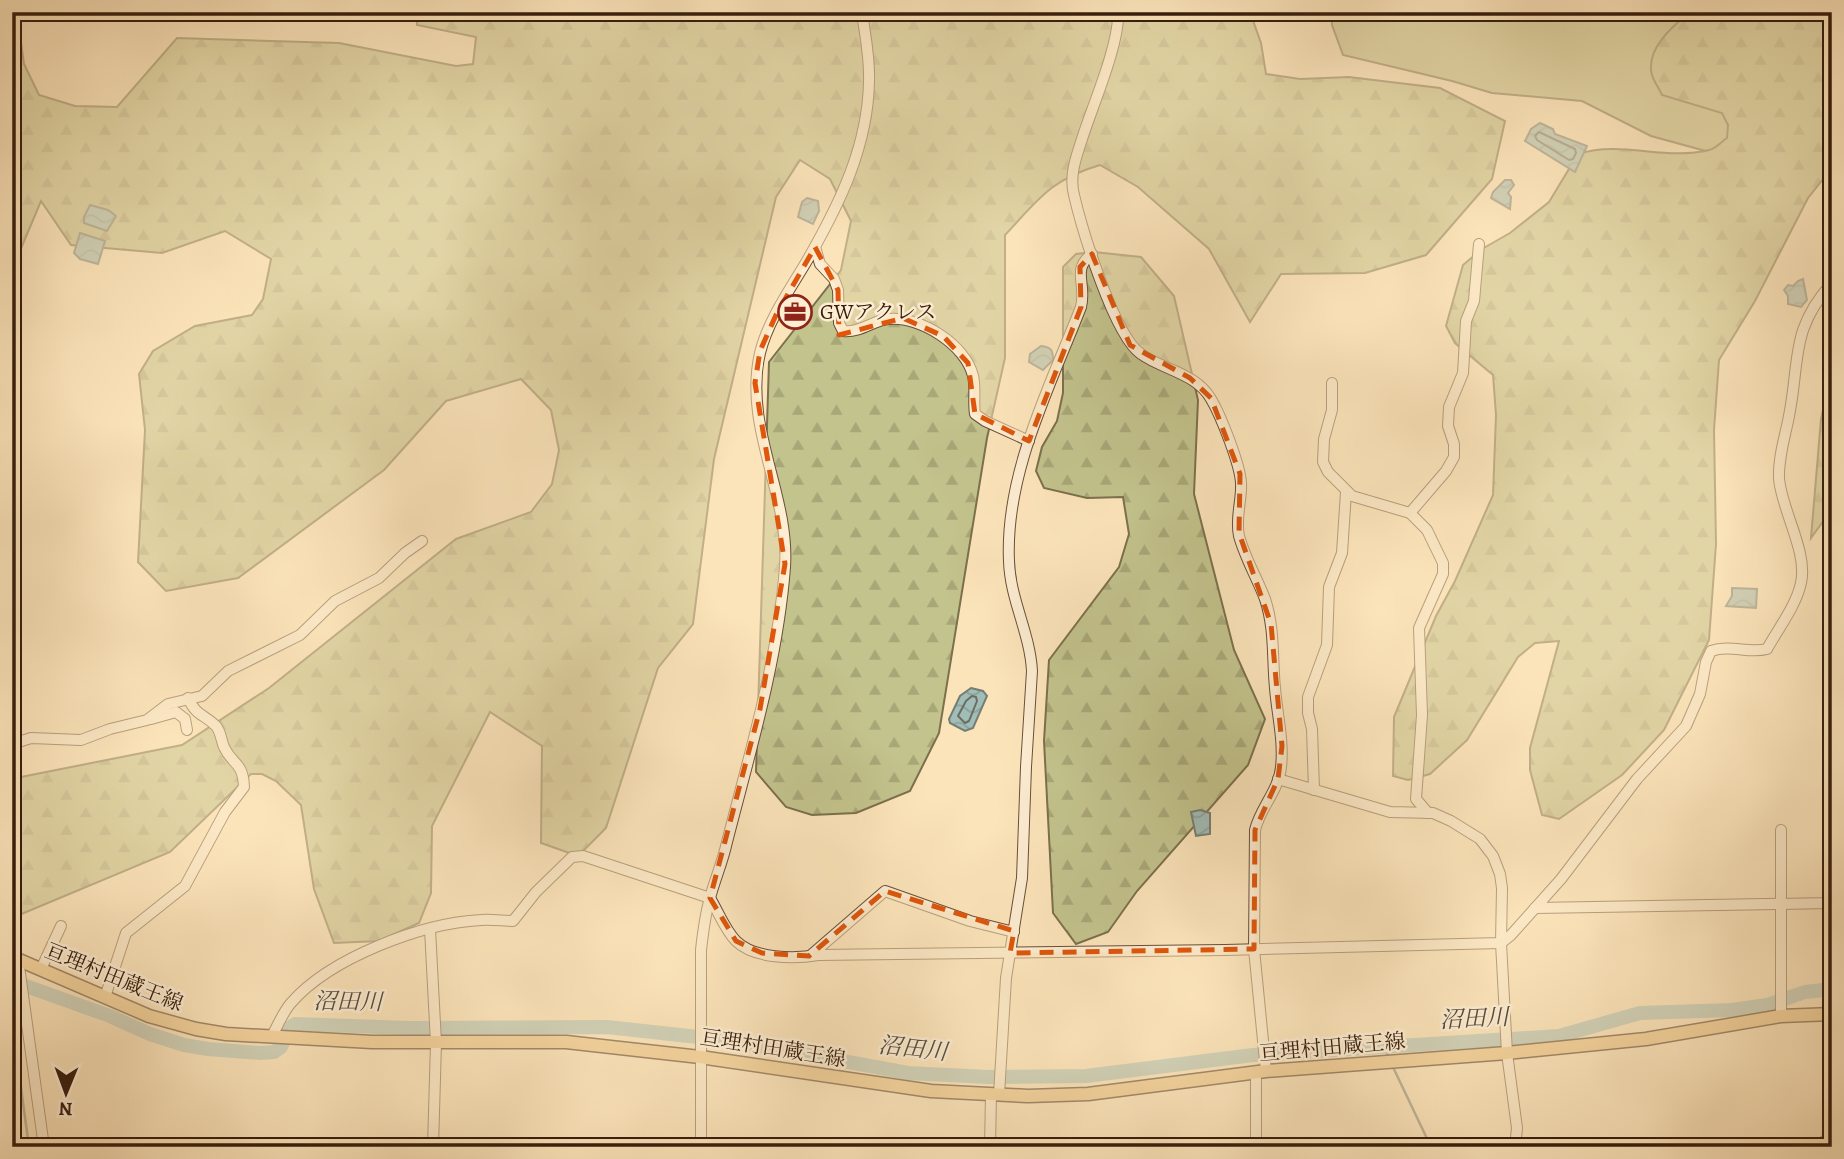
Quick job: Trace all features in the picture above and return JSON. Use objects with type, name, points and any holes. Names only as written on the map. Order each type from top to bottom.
[{"type":"main road","name":"亘理村田蔵王線","points":[[15,958],[149,1016],[196,1029],[372,1042],[566,1042],[700,1057],[868,1082],[995,1095],[1088,1094],[1261,1072],[1507,1053],[1646,1038],[1781,1016],[1832,1014]]},
{"type":"street","points":[[701,1147],[701,950],[710,898],[726,846],[762,698],[785,564],[781,522],[758,415],[755,383],[760,351],[776,315],[815,247],[855,163],[865,127],[869,79],[862,12]]},
{"type":"street","points":[[1118,12],[1116,38],[1073,165],[1073,193],[1091,254],[1130,345],[1140,354],[1190,378],[1211,398],[1240,474],[1238,533],[1265,601],[1271,624],[1274,685],[1282,746],[1278,779],[1255,830],[1254,949],[1261,1072],[1256,1147]]},
{"type":"street","points":[[1410,513],[1446,471],[1454,457],[1454,444],[1448,426],[1449,407],[1463,373],[1466,321],[1474,300],[1479,244]]},
{"type":"street","points":[[815,247],[820,264],[834,279],[838,290],[839,323],[843,331],[851,332],[886,319],[903,318],[918,322],[943,336],[968,363],[973,377],[975,414],[1029,441]]},
{"type":"street","points":[[990,1147],[1004,1002],[1022,878],[1032,671],[1032,658],[1013,589],[1009,563],[1009,528],[1029,441],[1084,296],[1080,267],[1082,261],[1091,254]]},
{"type":"street","points":[[281,1037],[289,1005],[326,972],[382,946],[430,929],[480,920],[513,921],[565,860],[583,856],[710,898],[736,941],[746,947],[782,957],[1501,943],[1535,908],[1616,810],[1637,779],[1686,726],[1700,694],[1706,662],[1712,651],[1725,648],[1758,652],[1767,649],[1796,596],[1801,581],[1800,559],[1779,479],[1780,455],[1790,414],[1800,338],[1816,300],[1832,283]]},
{"type":"street","points":[[1332,383],[1332,410],[1324,439],[1322,462],[1328,472],[1346,492],[1410,513],[1427,530],[1443,564],[1443,574],[1419,628],[1422,715],[1416,799],[1428,813]]},
{"type":"street","points":[[1314,790],[1308,697],[1327,645],[1329,587],[1342,553],[1346,492]]},
{"type":"street","points":[[147,720],[169,704],[202,696],[228,671],[300,635],[335,601],[379,578],[405,552],[422,541]]},
{"type":"street","points":[[105,997],[126,933],[185,886],[232,801],[244,787],[243,771],[224,748],[217,727],[199,715],[188,698]]},
{"type":"street","points":[[12,744],[32,738],[80,740],[110,729],[176,712],[185,719],[187,730]]},
{"type":"street","points":[[1278,779],[1390,811],[1428,813],[1451,821],[1480,839],[1493,856],[1502,888],[1501,943],[1507,1053],[1517,1128],[1516,1147]]},
{"type":"street","points":[[1781,830],[1781,1016]]},
{"type":"street","points":[[809,956],[885,891],[970,921],[1014,932]]},
{"type":"street","points":[[1535,908],[1832,903]]},
{"type":"street","points":[[41,969],[61,926]]},
{"type":"street","points":[[430,929],[436,1043],[433,1147]]},
{"type":"street","points":[[15,958],[21,977],[44,1147]]},
{"type":"street","points":[[1815,1147],[1832,1136]]},
{"type":"highlighted area","points":[[815,247],[838,290],[839,335],[903,318],[943,336],[968,363],[975,414],[1029,441],[1081,307],[1080,267],[1092,254],[1130,345],[1190,378],[1211,398],[1240,474],[1239,533],[1271,624],[1282,746],[1278,779],[1255,830],[1254,949],[1010,953],[1014,931],[885,891],[809,956],[762,953],[736,941],[710,898],[760,709],[785,564],[755,383],[760,351],[776,315]]},
{"type":"green space","points":[[417,12],[1250,12],[1261,43],[1266,74],[1300,79],[1349,77],[1440,88],[1505,121],[1492,179],[1426,255],[1365,273],[1281,274],[1250,322],[1209,249],[1138,187],[1100,165],[1069,177],[1046,192],[1005,235],[1005,358],[987,438],[939,733],[910,791],[856,813],[812,815],[786,807],[756,772],[769,362],[841,270],[851,221],[830,179],[800,160],[776,197],[714,459],[693,624],[658,668],[606,828],[578,856],[541,843],[542,746],[490,712],[432,826],[431,893],[419,923],[379,941],[334,943],[314,889],[301,805],[276,781],[262,774],[251,774],[170,852],[12,918],[12,783],[21,777],[182,745],[269,688],[456,539],[531,512],[552,484],[559,450],[551,410],[521,379],[446,401],[384,470],[238,578],[166,591],[138,562],[145,430],[139,374],[153,351],[195,326],[252,315],[263,299],[271,259],[225,231],[162,253],[71,245],[41,201],[17,258],[21,293],[12,304],[12,21],[18,21],[24,64],[39,95],[75,106],[117,107],[177,38],[339,43],[456,66],[473,64],[476,37],[417,25]]},
{"type":"green space","points":[[1332,12],[1832,12],[1753,164],[1651,136],[1582,101],[1492,93],[1343,55],[1332,25]]},
{"type":"green space","points":[[1690,12],[1832,12],[1832,168],[1808,198],[1755,301],[1719,360],[1714,430],[1716,544],[1709,640],[1664,730],[1622,775],[1559,819],[1542,815],[1530,770],[1530,748],[1559,641],[1535,643],[1518,657],[1467,740],[1430,774],[1408,780],[1393,776],[1394,717],[1436,616],[1455,581],[1493,495],[1496,415],[1493,375],[1455,343],[1446,326],[1463,265],[1549,202],[1578,154],[1611,149],[1692,153],[1716,147],[1727,138],[1728,125],[1722,113],[1662,95],[1652,75],[1651,65],[1656,47]]},
{"type":"green space","points":[[1094,252],[1141,257],[1174,296],[1198,400],[1194,494],[1234,650],[1265,719],[1248,765],[1137,891],[1108,932],[1076,944],[1053,913],[1044,741],[1049,660],[1119,567],[1129,534],[1123,497],[1087,498],[1044,488],[1036,471],[1042,447],[1057,421],[1063,393],[1063,267],[1076,254]]},
{"type":"green space","points":[[1832,371],[1832,509],[1811,538],[1821,419]]},
{"type":"water","points":[[1540,123],[1553,129],[1555,134],[1587,146],[1575,172],[1525,141],[1531,129]]},
{"type":"water","points":[[1505,180],[1511,180],[1514,185],[1508,193],[1511,197],[1510,209],[1491,198],[1493,192]]},
{"type":"water","points":[[807,198],[818,201],[819,211],[813,224],[798,217],[802,202]]},
{"type":"water","points":[[90,205],[108,210],[116,216],[107,231],[84,223]]},
{"type":"water","points":[[80,233],[105,241],[98,264],[80,259],[74,253]]},
{"type":"water","points":[[1803,279],[1807,300],[1801,307],[1788,304],[1788,296],[1784,290],[1788,285],[1793,286]]},
{"type":"water","points":[[1041,346],[1049,348],[1053,357],[1043,370],[1029,362],[1030,354]]},
{"type":"water","points":[[1732,588],[1757,589],[1756,608],[1726,606],[1732,596]]},
{"type":"water","points":[[971,688],[983,691],[987,696],[973,728],[965,731],[950,723],[949,719],[960,696]]},
{"type":"water","points":[[1200,810],[1210,813],[1210,834],[1196,836],[1191,812]]},
{"type":"waterway","name":"沼田川","points":[[12,981],[110,1016],[150,1034],[184,1045],[208,1049],[274,1052],[281,1047],[289,1028],[295,1024],[409,1028],[607,1027],[734,1041],[908,1073],[988,1077],[1086,1076],[1253,1055],[1559,1036],[1640,1013],[1732,1010],[1767,1005],[1805,992],[1832,989]]},
{"type":"waterway","points":[[12,1021],[29,1147]]},
{"type":"waterway","points":[[1385,1048],[1389,1059]]},
{"type":"waterway","points":[[1392,1065],[1431,1147]]},
{"type":"place","name":"GWアクレス","points":[[795,312]]}]
